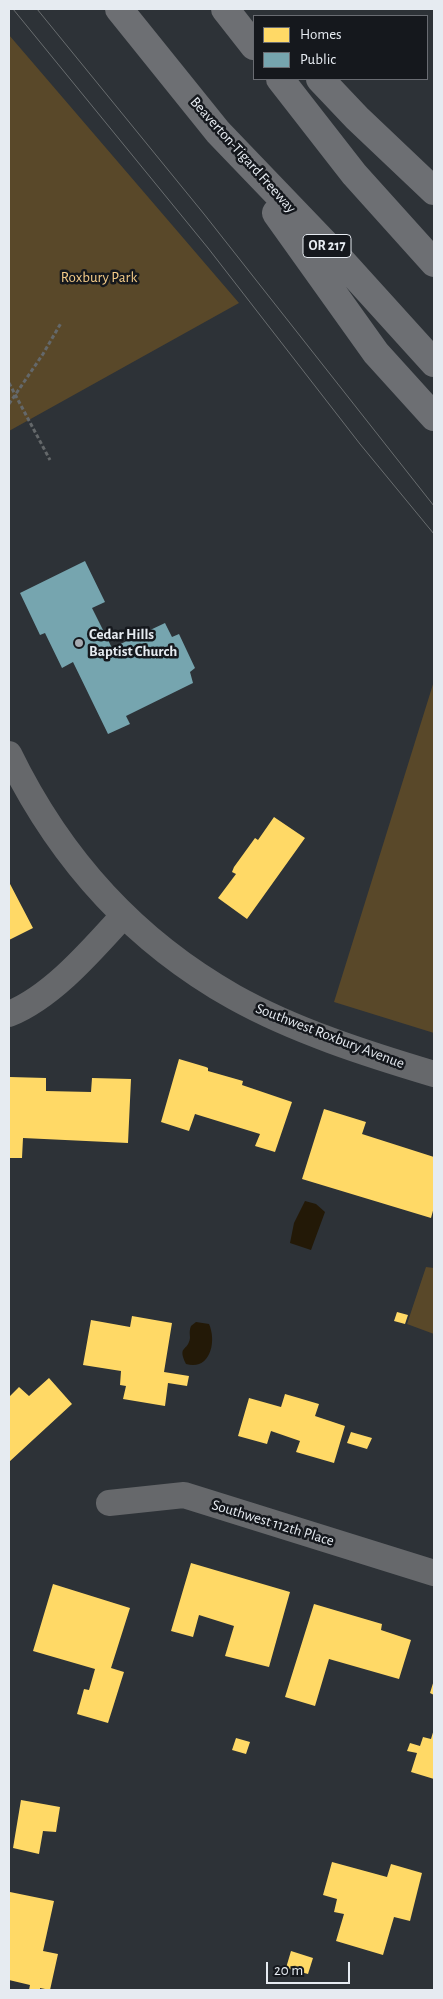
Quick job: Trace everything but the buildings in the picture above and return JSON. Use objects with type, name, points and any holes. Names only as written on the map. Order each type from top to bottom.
[{"type":"highway","name":"Beaverton-Tigard Freeway","points":[[120,9],[218,132],[338,257],[434,363]]},
{"type":"highway","points":[[227,9],[253,27]]},
{"type":"highway","points":[[227,9],[253,45]]},
{"type":"highway","points":[[281,80],[354,174],[434,263]]},
{"type":"highway","points":[[321,80],[357,118],[434,191]]},
{"type":"highway","points":[[218,132],[376,353],[434,417]]},
{"type":"street","name":"Southwest Roxbury Avenue","points":[[9,754],[23,784],[54,833],[86,876],[123,916],[190,969],[234,997],[282,1020],[379,1057],[434,1074]]},
{"type":"street","points":[[9,1014],[45,992],[81,963],[123,916]]},
{"type":"street","name":"Southwest 112th Place","points":[[109,1503],[184,1495],[434,1573]]},
{"type":"path","points":[[9,404],[43,354],[61,323]]},
{"type":"path","points":[[9,383],[50,460]]},
{"type":"green space","name":"Roxbury Park","points":[[9,35],[239,303],[9,431]]},
{"type":"green space","points":[[434,681],[434,1033],[334,1002]]},
{"type":"green space","points":[[426,1267],[434,1268],[434,1334],[407,1324]]},
{"type":"shaded area","points":[[305,1201],[316,1204],[325,1212],[311,1250],[290,1243],[294,1223]]},
{"type":"shaded area","points":[[196,1322],[209,1324],[212,1346],[210,1353],[201,1363],[194,1365],[186,1364],[183,1351],[189,1342],[191,1326]]},
{"type":"tram line","points":[[13,9],[208,248],[360,444],[434,534]]},
{"type":"tram line","points":[[37,9],[204,214],[434,506]]},
{"type":"place","name":"Cedar Hills Baptist Church","points":[[79,643]]}]
